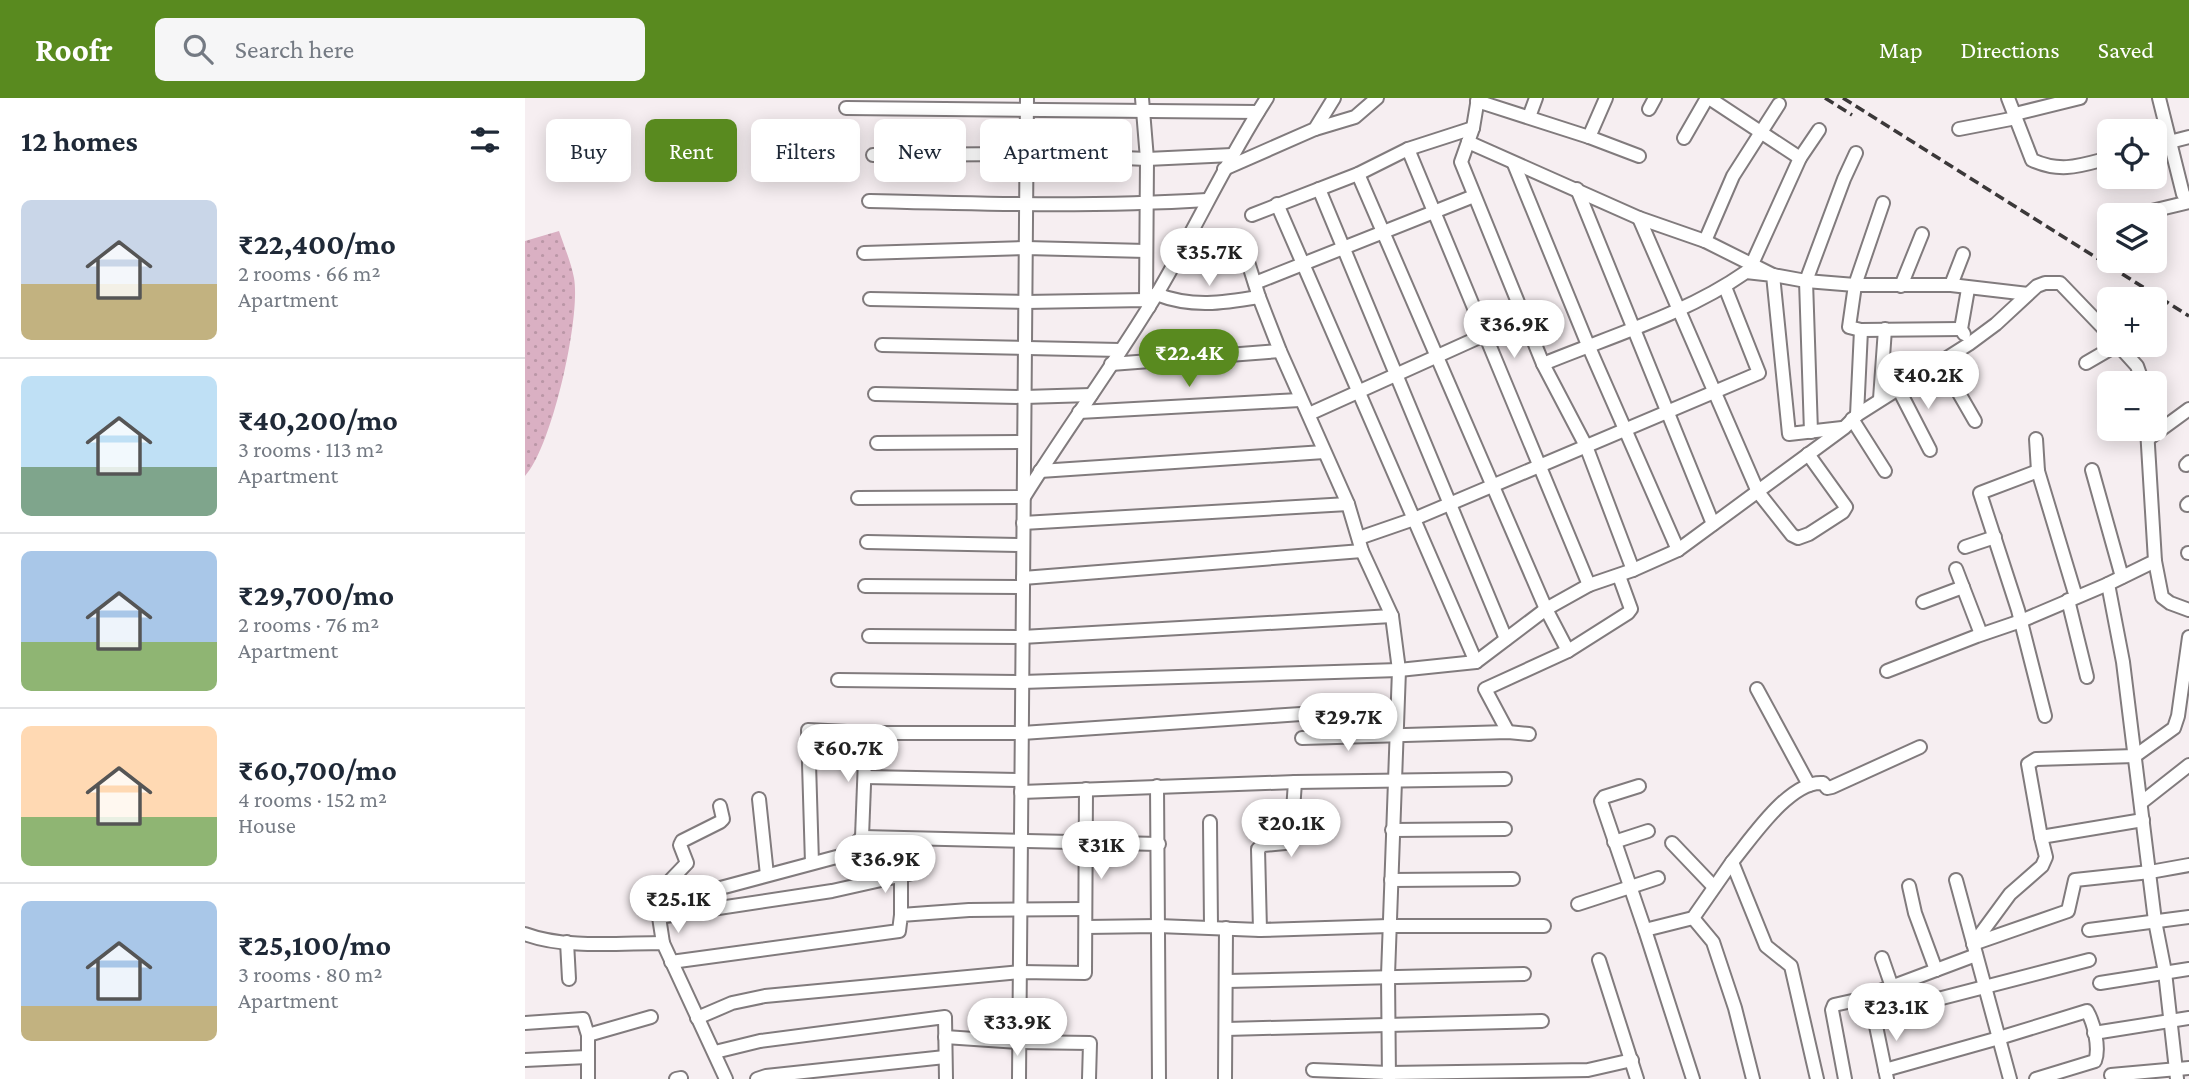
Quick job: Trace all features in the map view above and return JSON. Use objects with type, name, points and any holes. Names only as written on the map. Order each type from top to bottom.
[{"type":"street","points":[[1024,497],[1192,233],[1232,155],[1267,98]]},
{"type":"street","points":[[1315,129],[1334,98]]},
{"type":"street","points":[[1224,170],[1315,129],[1355,117],[1377,98]]},
{"type":"street","points":[[1529,117],[1536,98]]},
{"type":"street","points":[[1590,137],[1606,98]]},
{"type":"street","points":[[1683,138],[1708,98],[1800,158]]},
{"type":"street","points":[[2008,98],[2032,160],[2065,169],[2097,161]]},
{"type":"street","points":[[1959,129],[2080,98]]},
{"type":"street","points":[[2159,98],[2188,205],[2167,209]]},
{"type":"street","points":[[1633,570],[1585,446],[1543,364],[1461,162],[1473,128],[1478,99],[1639,156]]},
{"type":"street","points":[[846,108],[1027,103],[1143,104],[1258,113]]},
{"type":"street","points":[[1143,104],[1147,159],[1146,251],[1150,300]]},
{"type":"street","points":[[1705,241],[1733,176],[1779,104]]},
{"type":"street","points":[[1252,215],[1358,174],[1408,149],[1473,128]]},
{"type":"street","points":[[1752,264],[1800,158],[1819,130]]},
{"type":"street","points":[[2167,143],[2189,137]]},
{"type":"street","points":[[1468,142],[1639,218],[1705,241],[1773,275]]},
{"type":"street","points":[[1408,149],[1589,585]]},
{"type":"street","points":[[1811,432],[1806,281],[1856,153]]},
{"type":"street","points":[[873,155],[980,154]]},
{"type":"street","points":[[1132,158],[1232,155]]},
{"type":"street","points":[[1514,164],[1588,345],[1678,550]]},
{"type":"street","points":[[1358,174],[1546,610],[1568,651]]},
{"type":"street","points":[[1019,1079],[1026,182]]},
{"type":"street","points":[[1319,189],[1506,639]]},
{"type":"street","points":[[1577,189],[1631,328],[1713,524]]},
{"type":"street","points":[[1255,283],[1475,196]]},
{"type":"street","points":[[869,201],[1026,205],[1146,204],[1207,200]]},
{"type":"street","points":[[1883,203],[1855,285],[1849,327],[1861,330],[1961,329]]},
{"type":"street","points":[[1277,204],[1476,662]]},
{"type":"street","points":[[1639,218],[1758,492],[1791,534],[1798,538],[1809,534],[1843,512],[1846,507],[1808,454]]},
{"type":"street","points":[[1192,233],[1212,241],[1238,240],[1242,243],[1280,351],[1348,504],[1360,545],[1392,616],[1399,670],[1389,926],[1389,1076]]},
{"type":"street","points":[[1901,286],[1922,234]]},
{"type":"street","points":[[864,253],[1026,248],[1146,251]]},
{"type":"street","points":[[1951,285],[1963,254]]},
{"type":"street","points":[[1543,364],[1678,309],[1725,287],[1746,272],[1855,285],[1951,285],[2028,294]]},
{"type":"street","points":[[1773,275],[1789,435],[1851,421]]},
{"type":"street","points":[[838,680],[1022,682],[1399,670],[1476,662],[1546,610],[1589,585],[1619,576],[1678,550],[1880,399],[1969,344],[2045,283],[2060,283],[2097,322]]},
{"type":"street","points":[[865,586],[1023,583],[1360,545],[1414,519],[1759,373],[1725,287]]},
{"type":"street","points":[[1968,289],[1961,329],[1969,344]]},
{"type":"street","points":[[870,299],[1025,302],[1150,300],[1215,304],[1259,297]]},
{"type":"street","points":[[1309,414],[1524,317]]},
{"type":"street","points":[[1880,399],[1885,329]]},
{"type":"street","points":[[1861,330],[1851,421],[1885,471]]},
{"type":"street","points":[[882,345],[1120,350]]},
{"type":"street","points":[[1111,364],[1280,351]]},
{"type":"street","points":[[2086,363],[2097,357]]},
{"type":"street","points":[[2128,357],[2139,371]]},
{"type":"street","points":[[1941,362],[1975,421]]},
{"type":"street","points":[[1898,388],[1930,450]]},
{"type":"street","points":[[875,394],[1024,397],[1091,394]]},
{"type":"street","points":[[1079,412],[1300,400]]},
{"type":"street","points":[[2167,422],[2189,409]]},
{"type":"street","points":[[2036,439],[2038,471],[2072,598],[2087,677]]},
{"type":"street","points":[[2148,441],[2155,561],[2162,597],[2170,603],[2188,607]]},
{"type":"street","points":[[877,443],[1024,442]]},
{"type":"street","points":[[1041,471],[1324,452]]},
{"type":"street","points":[[2092,470],[2122,577]]},
{"type":"street","points":[[2038,471],[1980,493],[2021,621],[2045,716]]},
{"type":"street","points":[[858,498],[1024,497]]},
{"type":"street","points":[[1023,523],[1348,504]]},
{"type":"street","points":[[1965,547],[1995,537]]},
{"type":"street","points":[[867,542],[1023,545]]},
{"type":"street","points":[[1887,671],[2021,621],[2155,561]]},
{"type":"street","points":[[1956,569],[1981,634]]},
{"type":"street","points":[[1508,732],[1485,689],[1568,651],[1629,613],[1631,609],[1619,576]]},
{"type":"street","points":[[2108,584],[2123,662],[2170,1021],[2181,1072],[2111,1075]]},
{"type":"street","points":[[1923,602],[1963,587]]},
{"type":"street","points":[[869,636],[1023,637],[1392,616]]},
{"type":"street","points":[[1975,949],[2010,894],[2042,866],[2046,857],[2028,769],[2032,761],[2135,756],[2174,728],[2189,637]]},
{"type":"street","points":[[1757,689],[1809,785]]},
{"type":"street","points":[[812,863],[808,730],[866,733],[1022,733],[1301,713]]},
{"type":"street","points":[[1302,737],[1508,732],[1529,734]]},
{"type":"street","points":[[668,902],[844,855],[862,837],[866,733]]},
{"type":"street","points":[[1645,930],[1693,918],[1732,862],[1783,801],[1809,785],[1817,782],[1823,783],[1826,788],[1832,787],[1920,747]]},
{"type":"street","points":[[2141,802],[2189,765]]},
{"type":"street","points":[[865,777],[1086,789],[1505,779]]},
{"type":"street","points":[[1260,930],[1258,849],[1263,845],[1285,843],[1291,839],[1295,782]]},
{"type":"street","points":[[1157,786],[1159,1079]]},
{"type":"street","points":[[1639,786],[1604,797],[1601,801],[1693,1079]]},
{"type":"street","points":[[697,1018],[732,1003],[765,996],[1020,972],[1085,973],[1086,789]]},
{"type":"street","points":[[759,799],[767,876]]},
{"type":"street","points":[[720,806],[723,819],[720,822],[682,841],[680,845],[687,863],[665,886],[668,902],[659,917],[663,943],[726,1079]]},
{"type":"street","points":[[2041,837],[2143,820]]},
{"type":"street","points":[[1210,822],[1211,927]]},
{"type":"street","points":[[1392,830],[1505,829]]},
{"type":"street","points":[[1614,842],[1649,831]]},
{"type":"street","points":[[862,837],[1159,844]]},
{"type":"street","points":[[659,917],[832,891],[917,872],[921,840]]},
{"type":"street","points":[[1672,843],[1714,887]]},
{"type":"street","points":[[1732,862],[1766,946],[1791,966],[1817,1079]]},
{"type":"street","points":[[1845,1079],[1833,1005],[1870,997],[1935,970],[1975,949],[2068,911],[2075,880],[2189,865]]},
{"type":"street","points":[[671,962],[899,931],[901,876]]},
{"type":"street","points":[[1578,904],[1658,878]]},
{"type":"street","points":[[1391,880],[1513,879]]},
{"type":"street","points":[[1956,880],[2010,1079]]},
{"type":"street","points":[[1909,886],[1915,913],[1935,970]]},
{"type":"street","points":[[901,915],[942,911],[1085,909]]},
{"type":"street","points":[[2089,930],[2189,917]]},
{"type":"street","points":[[1693,918],[1713,943],[1753,1079]]},
{"type":"street","points":[[1086,927],[1158,926],[1260,930],[1389,926],[1544,926]]},
{"type":"street","points":[[1225,1079],[1226,928]]},
{"type":"street","points":[[525,934],[540,939],[567,942],[663,943]]},
{"type":"street","points":[[567,942],[569,979]]},
{"type":"street","points":[[1882,958],[1892,987]]},
{"type":"street","points":[[1599,960],[1637,1079]]},
{"type":"street","points":[[1872,1016],[2089,960]]},
{"type":"street","points":[[2100,983],[2189,969]]},
{"type":"street","points":[[1227,981],[1388,975],[1524,974]]},
{"type":"street","points":[[1870,997],[1886,1075],[2084,1010],[2089,1012],[2097,1055],[2095,1061],[2036,1079]]},
{"type":"street","points":[[588,1035],[651,1017]]},
{"type":"street","points":[[715,1052],[760,1041],[945,1017],[946,1079]]},
{"type":"street","points":[[2094,1032],[2189,1018]]},
{"type":"street","points":[[525,1023],[583,1019],[588,1035],[588,1079]]},
{"type":"street","points":[[1226,1029],[1542,1021]]},
{"type":"street","points":[[945,1037],[1090,1043],[1089,1079]]},
{"type":"street","points":[[757,1079],[946,1057]]},
{"type":"street","points":[[525,1060],[587,1058]]},
{"type":"street","points":[[1313,1070],[1389,1076],[1588,1070],[1632,1060]]},
{"type":"shaded area","points":[[559,231],[574,278],[575,297],[569,350],[545,438],[525,476],[525,241]]},
{"type":"railway","points":[[1825,98],[1852,115]]},
{"type":"railway","points":[[1843,98],[2189,316]]}]
